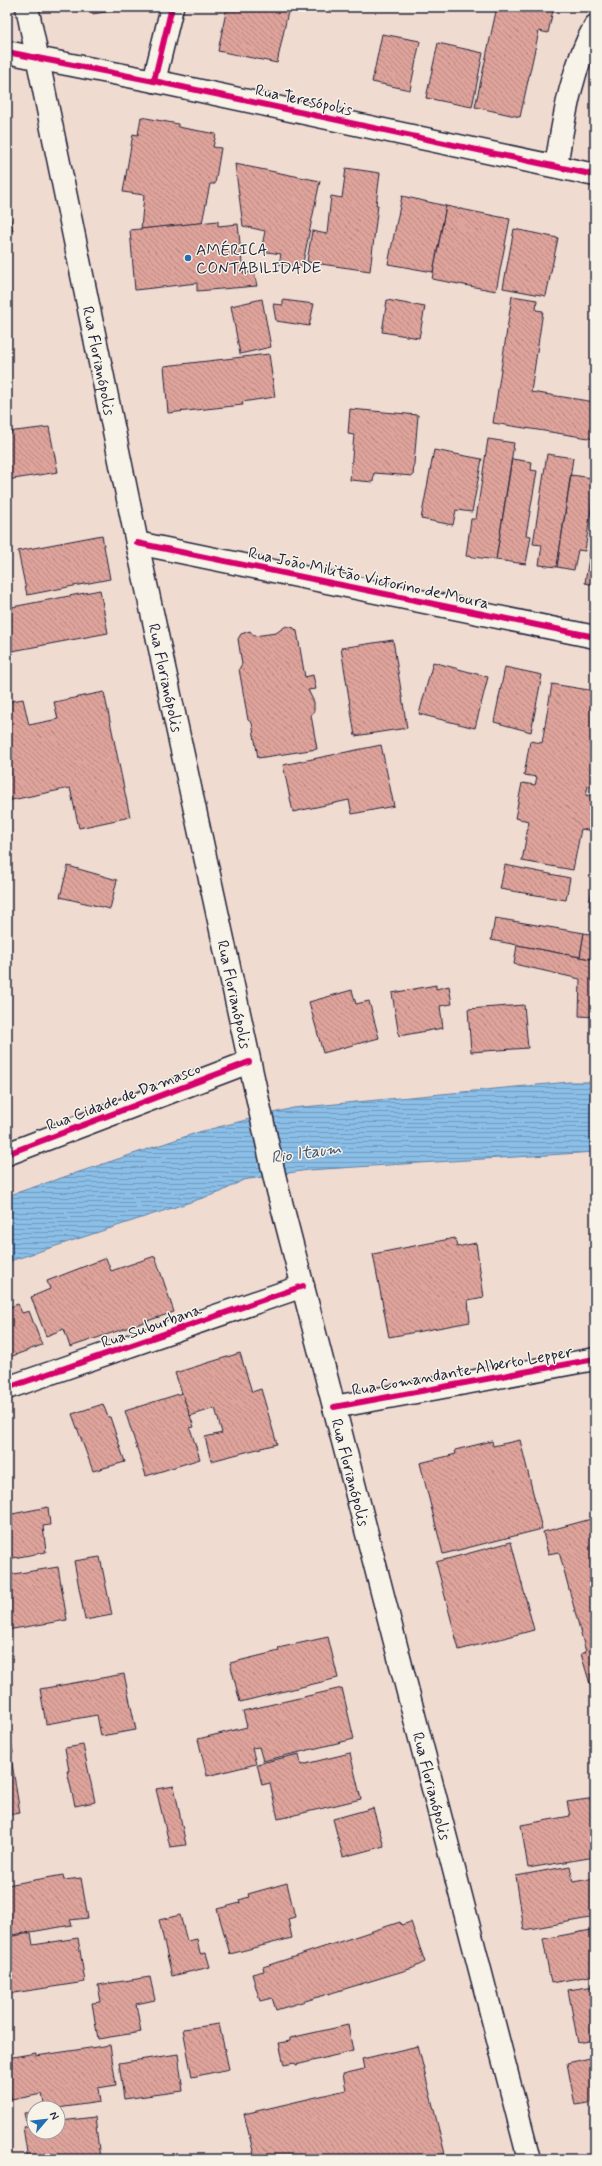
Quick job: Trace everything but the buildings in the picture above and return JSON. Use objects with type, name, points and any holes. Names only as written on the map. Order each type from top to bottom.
[{"type":"main road","name":"Rua Florianópolis","points":[[27,7],[36,58],[137,543],[275,1179],[529,2159]]},
{"type":"main road","points":[[154,81],[172,7]]},
{"type":"main road","points":[[556,166],[578,62],[595,26]]},
{"type":"main road","name":"Rua Teresópolis","points":[[7,52],[154,81],[595,175]]},
{"type":"main road","name":"Rua João Militão Victorino de Moura","points":[[137,543],[595,637]]},
{"type":"main road","name":"Rua Cidade de Damasco","points":[[7,1154],[249,1062]]},
{"type":"main road","name":"Rua Suburbana","points":[[7,1388],[303,1286]]},
{"type":"main road","name":"Rua Comandante Alberto Lepper","points":[[334,1407],[595,1359]]},
{"type":"water","name":"Rio Itaum","points":[[569,1082],[595,1082],[595,1152],[308,1170],[243,1180],[221,1192],[7,1262],[7,1196],[199,1132],[293,1108]]},
{"type":"cycle path","points":[[154,81],[172,7]]},
{"type":"cycle path","points":[[7,52],[154,81],[595,175]]},
{"type":"cycle path","points":[[137,543],[595,637]]},
{"type":"cycle path","points":[[7,1154],[249,1062]]},
{"type":"cycle path","points":[[7,1388],[303,1286]]},
{"type":"cycle path","points":[[334,1407],[595,1359]]},
{"type":"place","name":"AMÉRICA CONTABILIDADE","points":[[188,258]]}]
